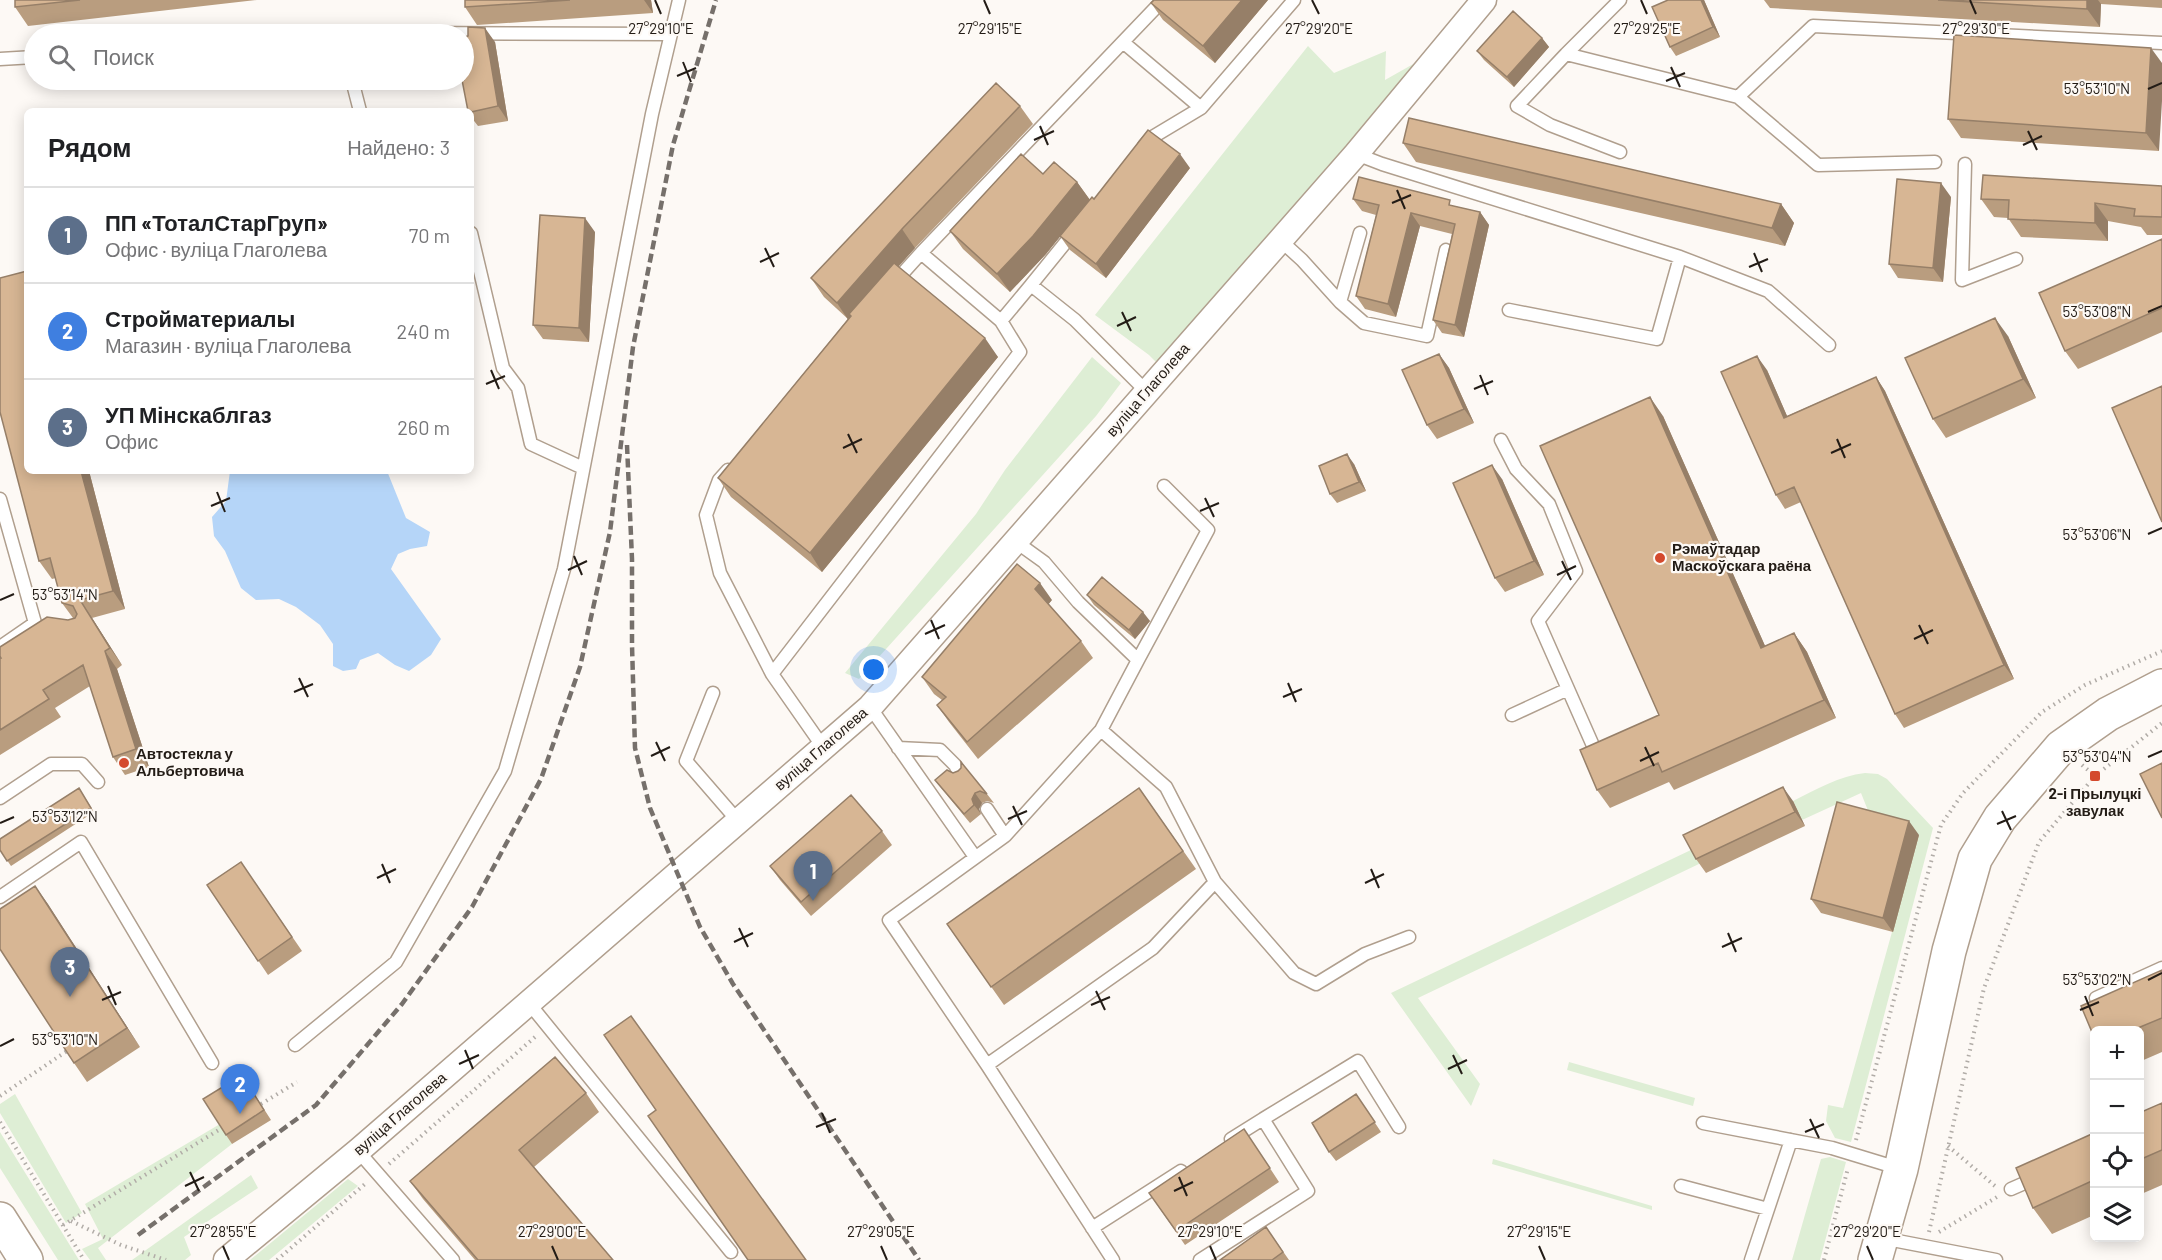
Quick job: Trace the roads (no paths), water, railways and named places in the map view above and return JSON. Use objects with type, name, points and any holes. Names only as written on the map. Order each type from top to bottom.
[{"type":"street","name":"вуліца Глаголева","points":[[226,1260],[358,1151],[870,707],[1356,154],[1484,0]]},
{"type":"street","points":[[1878,1249],[1901,1169],[1949,951],[1975,859],[2005,812],[2061,747],[2108,714],[2162,686]]},
{"type":"street","points":[[0,1219],[26,1260]]},
{"type":"lane","points":[[295,1045],[396,962],[505,771],[564,569],[652,114],[679,0]]},
{"type":"lane","points":[[882,296],[1163,0]]},
{"type":"lane","points":[[1136,156],[1151,138],[1201,108],[1294,0]]},
{"type":"lane","points":[[1620,0],[1517,106],[1550,125],[1620,152]]},
{"type":"lane","points":[[1738,97],[1813,26],[2162,43]]},
{"type":"lane","points":[[474,33],[671,34]]},
{"type":"lane","points":[[1124,43],[1201,108]]},
{"type":"lane","points":[[1566,54],[1738,97],[1818,165],[1935,162]]},
{"type":"lane","points":[[0,59],[24,58]]},
{"type":"lane","points":[[355,90],[359,108]]},
{"type":"lane","points":[[1356,154],[1680,257],[1768,291],[1829,345]]},
{"type":"lane","points":[[1965,164],[1962,280],[2016,259]]},
{"type":"lane","points":[[1001,321],[1083,220]]},
{"type":"lane","points":[[1340,302],[1360,233]]},
{"type":"lane","points":[[1280,240],[1302,260],[1340,302],[1364,323],[1427,336],[1446,250]]},
{"type":"lane","points":[[474,246],[503,368],[518,388],[531,444],[583,468]]},
{"type":"lane","points":[[772,674],[1020,352],[1001,321],[921,253]]},
{"type":"lane","points":[[1509,310],[1657,339],[1680,257]]},
{"type":"lane","points":[[1031,285],[1075,320],[1147,392]]},
{"type":"lane","points":[[1501,440],[1516,469],[1549,504],[1576,571],[1538,621],[1598,757]]},
{"type":"lane","points":[[734,463],[719,480],[706,515],[720,573],[772,674],[823,747]]},
{"type":"lane","points":[[1113,1260],[987,1065],[889,920],[1005,836],[1101,730],[1208,530],[1164,486]]},
{"type":"lane","points":[[0,499],[41,624],[0,647]]},
{"type":"lane","points":[[1015,541],[1044,562],[1078,602],[1138,660]]},
{"type":"lane","points":[[1512,715],[1568,689]]},
{"type":"lane","points":[[713,693],[686,760],[738,821]]},
{"type":"lane","points":[[870,707],[975,857]]},
{"type":"lane","points":[[1101,730],[1167,787],[1215,882],[1294,973],[1316,984],[1365,954],[1409,937]]},
{"type":"lane","points":[[898,748],[940,750],[955,765],[960,774]]},
{"type":"lane","points":[[0,798],[51,764],[82,764],[98,782]]},
{"type":"lane","points":[[987,809],[1005,836]]},
{"type":"lane","points":[[0,897],[81,842],[212,1063]]},
{"type":"lane","points":[[987,1065],[1153,948],[1215,882]]},
{"type":"lane","points":[[2096,998],[2162,968]]},
{"type":"lane","points":[[528,1002],[730,1252]]},
{"type":"lane","points":[[1223,1144],[1358,1061],[1400,1127]]},
{"type":"lane","points":[[1200,1260],[1308,1191],[1263,1119]]},
{"type":"lane","points":[[1703,1123],[1832,1148],[1901,1169]]},
{"type":"lane","points":[[1751,1260],[1791,1140]]},
{"type":"lane","points":[[358,1151],[453,1260]]},
{"type":"lane","points":[[1092,1228],[1193,1164]]},
{"type":"lane","points":[[2007,1191],[2053,1171]]},
{"type":"lane","points":[[1681,1186],[1768,1209]]},
{"type":"lane","points":[[1878,1249],[1996,1260]]},
{"type":"water","points":[[230,474],[388,474],[406,518],[430,532],[427,546],[398,554],[391,569],[441,639],[431,655],[409,671],[395,665],[378,653],[360,660],[356,669],[343,671],[333,666],[333,644],[320,625],[296,607],[279,599],[256,600],[241,588],[225,551],[214,536],[212,517],[226,501]]},
{"type":"railway","points":[[138,1235],[316,1105],[402,1004],[472,907],[541,779],[580,667],[610,532],[633,347],[673,145],[716,0]]},
{"type":"railway","points":[[627,445],[632,559],[635,748],[650,808],[700,927],[733,984],[919,1260]]},
{"type":"place","name":"Рэмаўтадар Маскоўскага раёна","points":[[1660,558]]},
{"type":"place","name":"Автостекла у Альбертовича","points":[[124,763]]},
{"type":"place","name":"2-і Прылуцкі завулак","points":[[2095,776]]},
{"type":"place","name":"ПП «ТоталСтарГруп»","points":[[813,901]]},
{"type":"place","name":"УП Мінскаблгаз","points":[[70,997]]},
{"type":"place","name":"Стройматериалы","points":[[240,1114]]}]
